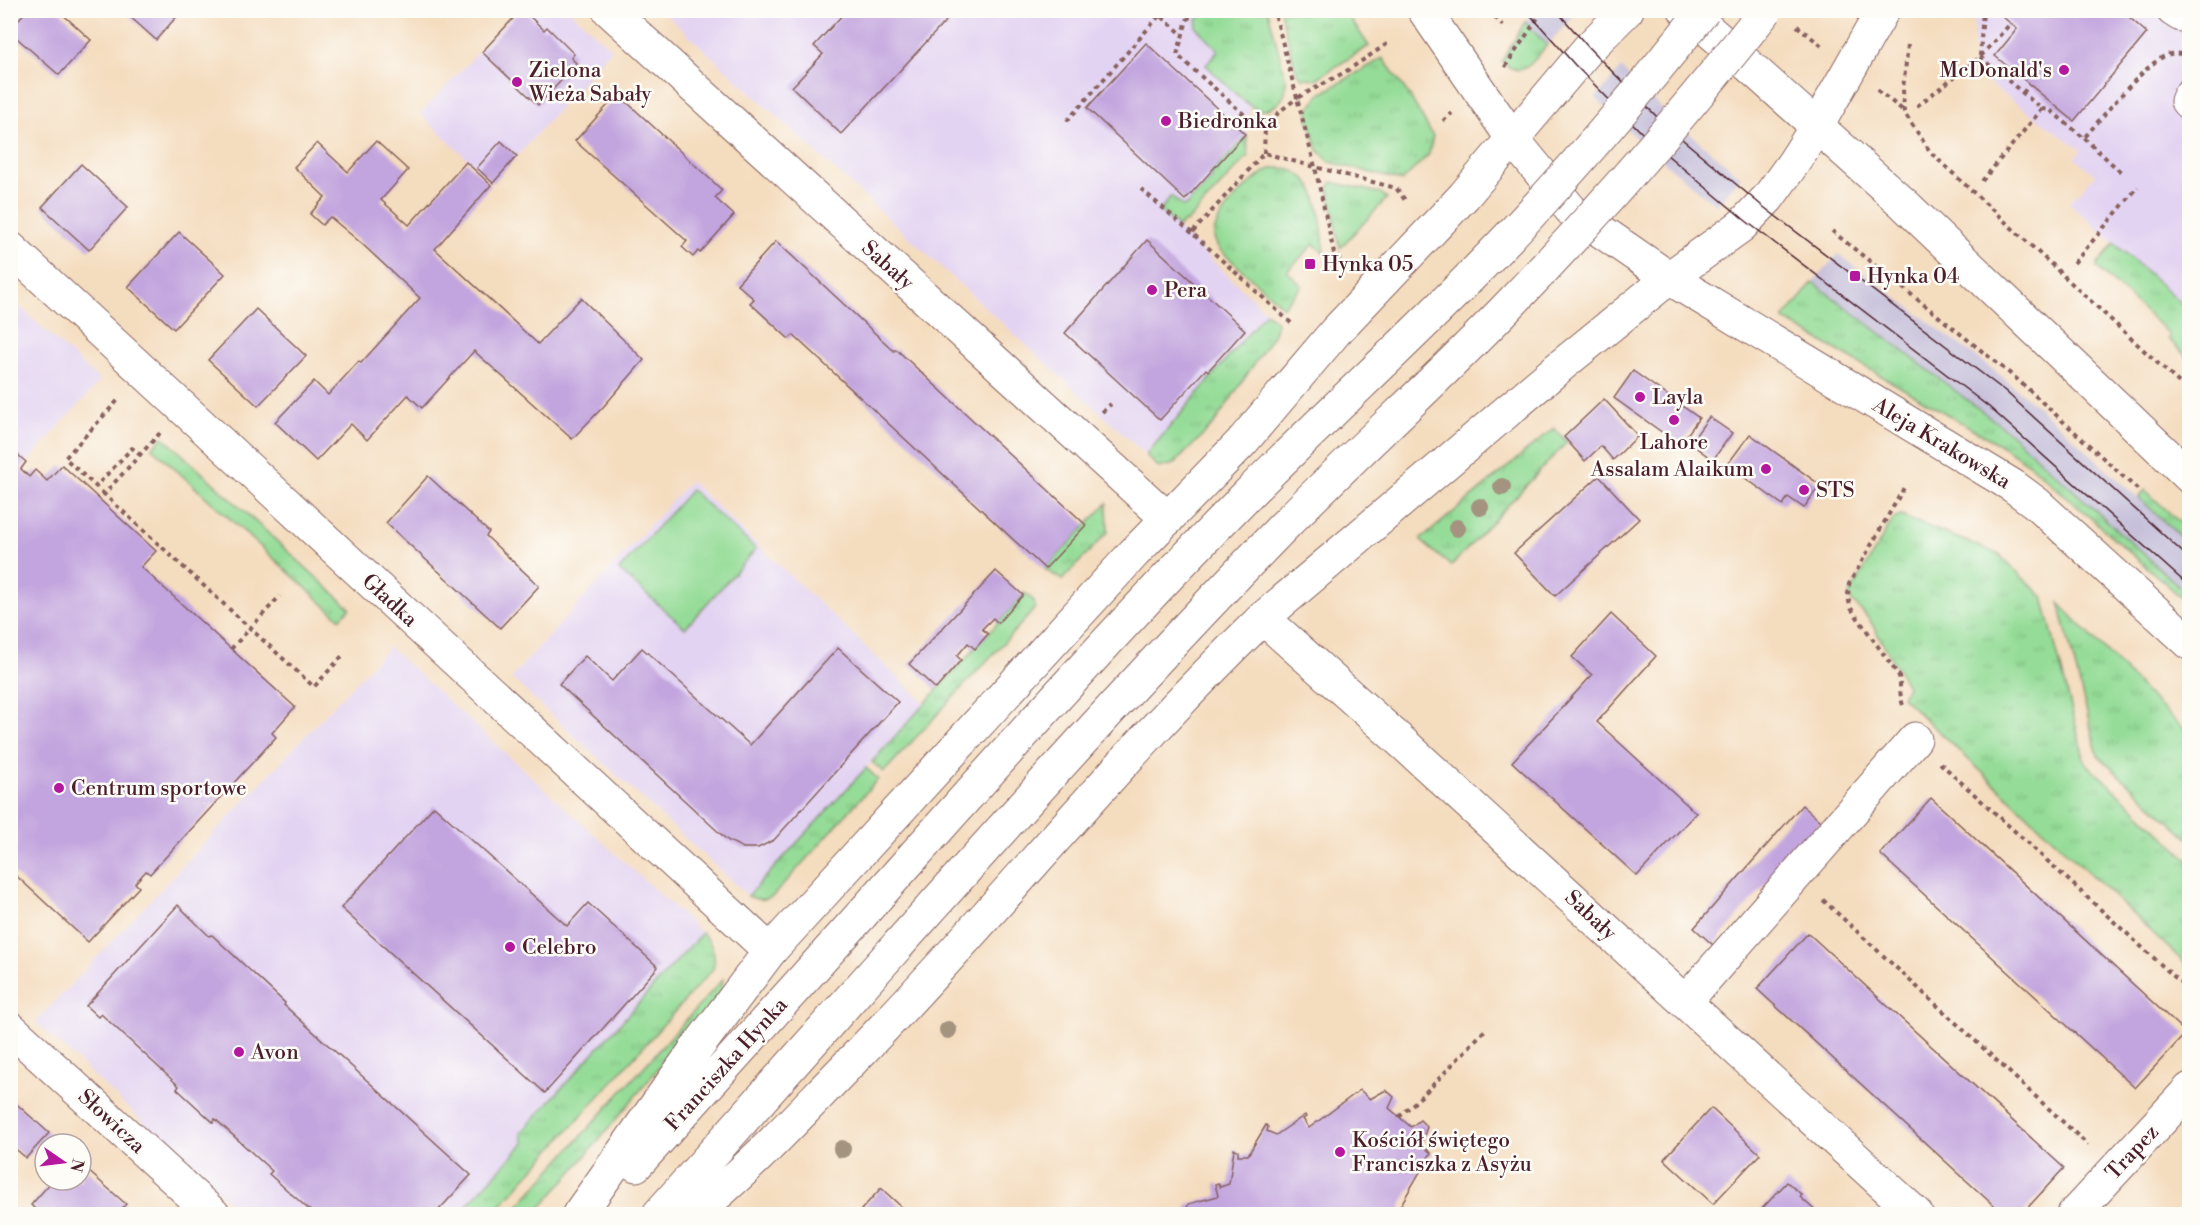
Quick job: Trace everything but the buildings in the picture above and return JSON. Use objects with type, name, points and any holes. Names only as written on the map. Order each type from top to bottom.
[{"type":"main road","name":"Sabały","points":[[609,10],[1168,519]]},
{"type":"main road","points":[[1424,10],[1512,138]]},
{"type":"main road","points":[[579,1215],[699,1045],[770,951],[1134,553],[1242,442],[1301,370],[1464,196],[1589,48],[1627,10]]},
{"type":"main road","points":[[1685,10],[1904,204],[2190,477]]},
{"type":"main road","name":"Franciszka Hynka","points":[[591,1215],[1130,617],[1246,496],[1478,270],[1580,158],[1664,61],[1704,10]]},
{"type":"main road","points":[[659,1215],[1059,765],[1181,633],[1283,527],[1514,301],[1616,190],[1704,88],[1766,10]]},
{"type":"main road","points":[[693,1215],[736,1177],[895,1017],[1129,757],[1263,618],[1563,364],[1669,279],[1741,226],[1768,198],[1817,126],[1883,10]]},
{"type":"main road","points":[[2173,10],[2181,15],[2190,12]]},
{"type":"main road","points":[[2190,95],[2187,101],[2190,104]]},
{"type":"main road","name":"Aleja Krakowska","points":[[1512,138],[1572,211],[1669,279],[2013,486],[2036,503],[2190,643]]},
{"type":"main road","name":"Gładka","points":[[10,248],[770,951]]},
{"type":"main road","name":"Sabały","points":[[1263,618],[1917,1215]]},
{"type":"main road","points":[[1685,1002],[1915,739]]},
{"type":"main road","name":"Słowicza","points":[[10,1028],[213,1215]]},
{"type":"main road","name":"Trapez","points":[[2074,1215],[2190,1089]]},
{"type":"path","points":[[1196,10],[1187,20],[1177,55],[1248,118],[1264,127]]},
{"type":"path","points":[[1274,10],[1316,167],[1334,253],[1345,265]]},
{"type":"path","points":[[1490,10],[1503,26]]},
{"type":"path","points":[[1980,57],[1983,10]]},
{"type":"path","points":[[1067,121],[1160,15],[1183,34]]},
{"type":"path","points":[[1917,106],[1980,57],[2011,23]]},
{"type":"path","points":[[1192,233],[1264,153],[1264,127],[1278,112],[1297,98],[1345,72],[1387,44]]},
{"type":"path","points":[[1908,45],[1903,89],[1904,112],[1931,153],[2190,393]]},
{"type":"path","points":[[2084,138],[2133,84],[2159,60],[2167,55],[2190,56]]},
{"type":"path","points":[[1980,57],[2042,109],[2050,110],[2123,174]]},
{"type":"path","points":[[2023,93],[2029,85]]},
{"type":"path","points":[[1982,181],[2042,109]]},
{"type":"path","points":[[1264,153],[1396,188],[1406,200]]},
{"type":"path","points":[[2074,263],[2138,187]]},
{"type":"path","points":[[1142,189],[1291,323]]},
{"type":"path","points":[[1832,231],[2018,380],[2138,490]]},
{"type":"path","points":[[127,391],[65,458],[314,687],[344,654]]},
{"type":"path","points":[[104,494],[166,426]]},
{"type":"path","points":[[100,482],[132,448],[140,455]]},
{"type":"path","points":[[1905,486],[1849,584],[1848,595],[1850,607],[1899,676],[1901,687],[1899,694],[1915,739],[2190,991]]},
{"type":"path","points":[[231,650],[280,596]]},
{"type":"path","points":[[1796,875],[2115,1170]]},
{"type":"path","points":[[1399,1117],[1486,1029]]},
{"type":"shaded area","name":"Zielona Wieża Sabały","points":[[517,11],[570,11],[612,49],[493,183],[420,114]]},
{"type":"shaded area","points":[[662,11],[1206,11],[1197,20],[1218,50],[1206,65],[1250,105],[1247,136],[1211,175],[1213,178],[1184,208],[1160,211],[1266,312],[1146,455]]},
{"type":"shaded area","points":[[1533,11],[1567,11],[1573,17],[1547,45],[1525,22]]},
{"type":"shaded area","points":[[1974,11],[2189,11],[2189,310],[2069,203],[2095,175],[2075,158],[2081,150],[1974,73]]},
{"type":"shaded area","points":[[1621,68],[1669,116],[1741,177],[1716,205],[1643,145],[1596,98]]},
{"type":"shaded area","points":[[1838,254],[2000,375],[2070,435],[2189,545],[2189,595],[2009,432],[1813,282]]},
{"type":"shaded area","points":[[10,298],[100,381],[11,480],[10,480]]},
{"type":"shaded area","points":[[690,481],[925,703],[748,896],[511,678]]},
{"type":"shaded area","points":[[389,647],[702,933],[521,1133],[524,1143],[459,1214],[242,1214],[36,1022]]},
{"type":"green space","points":[[1206,10],[1268,11],[1286,80],[1284,94],[1278,103],[1264,110],[1257,109],[1238,96],[1206,65],[1218,50],[1196,27],[1197,20]]},
{"type":"green space","points":[[1280,11],[1345,11],[1369,46],[1316,79],[1302,78],[1296,71]]},
{"type":"green space","points":[[1525,22],[1547,45],[1532,63],[1516,70],[1502,61]]},
{"type":"green space","points":[[1383,58],[1409,95],[1433,136],[1429,154],[1402,181],[1330,162],[1318,150],[1308,117],[1309,108],[1320,94]]},
{"type":"green space","points":[[1247,136],[1248,156],[1189,220],[1178,227],[1160,211],[1171,196],[1184,207],[1213,178],[1210,175]]},
{"type":"green space","points":[[1273,168],[1289,170],[1301,175],[1310,185],[1319,210],[1325,254],[1314,244],[1287,271],[1302,286],[1283,307],[1219,249],[1214,236],[1221,218],[1236,197],[1256,179]]},
{"type":"green space","points":[[1332,182],[1380,193],[1387,198],[1340,248],[1329,189]]},
{"type":"green space","points":[[2114,243],[2189,310],[2189,359],[2168,339],[2169,334],[2096,267]]},
{"type":"green space","points":[[1813,282],[2009,432],[2189,595],[2189,604],[2029,464],[1783,319]]},
{"type":"green space","points":[[1266,312],[1277,322],[1274,334],[1214,424],[1174,464],[1159,468],[1146,455]]},
{"type":"green space","points":[[1554,428],[1567,442],[1451,566],[1420,540]]},
{"type":"green space","points":[[163,437],[350,608],[340,619],[152,448]]},
{"type":"green space","points":[[691,490],[756,549],[685,628],[619,570]]},
{"type":"green space","points":[[2145,490],[2189,531],[2189,545],[2139,498]]},
{"type":"green space","points":[[1107,503],[1108,532],[1062,580],[1045,569]]},
{"type":"green space","points":[[1901,516],[1998,554],[2043,597],[2085,762],[2189,860],[2189,967],[1902,697],[1907,686],[1869,619],[1851,600],[1850,594],[1893,519]]},
{"type":"green space","points":[[1025,593],[1034,601],[1035,607],[1032,612],[884,772],[872,762]]},
{"type":"green space","points":[[2059,603],[2157,704],[2189,733],[2189,839],[2098,756]]},
{"type":"green space","points":[[866,768],[878,779],[773,896],[760,899],[748,896]]},
{"type":"green space","points":[[702,933],[713,950],[715,959],[713,969],[493,1214],[459,1214],[524,1143],[521,1133]]},
{"type":"green space","points":[[723,979],[721,992],[713,1003],[535,1214],[511,1214]]},
{"type":"tram line","points":[[1526,10],[1575,65],[1648,139],[1746,221],[1989,407],[2190,587]]},
{"type":"tram line","points":[[1556,10],[1589,48],[1664,124],[1761,205],[2005,391],[2190,559]]},
{"type":"place","name":"McDonald's","points":[[2064,70]]},
{"type":"place","name":"Zielona Wieża Sabały","points":[[517,82]]},
{"type":"place","name":"Biedronka","points":[[1166,121]]},
{"type":"place","name":"Hynka 05","points":[[1310,264]]},
{"type":"place","name":"Hynka 04","points":[[1855,276]]},
{"type":"place","name":"Pera","points":[[1152,290]]},
{"type":"place","name":"Layla","points":[[1640,397]]},
{"type":"place","name":"Lahore","points":[[1674,420]]},
{"type":"place","name":"Assalam Alaikum","points":[[1766,469]]},
{"type":"place","name":"STS","points":[[1804,490]]},
{"type":"place","name":"Centrum sportowe","points":[[59,788]]},
{"type":"place","name":"Celebro","points":[[510,947]]},
{"type":"place","name":"Avon","points":[[239,1052]]},
{"type":"place","name":"Kościół świętego Franciszka z Asyżu","points":[[1340,1152]]}]
